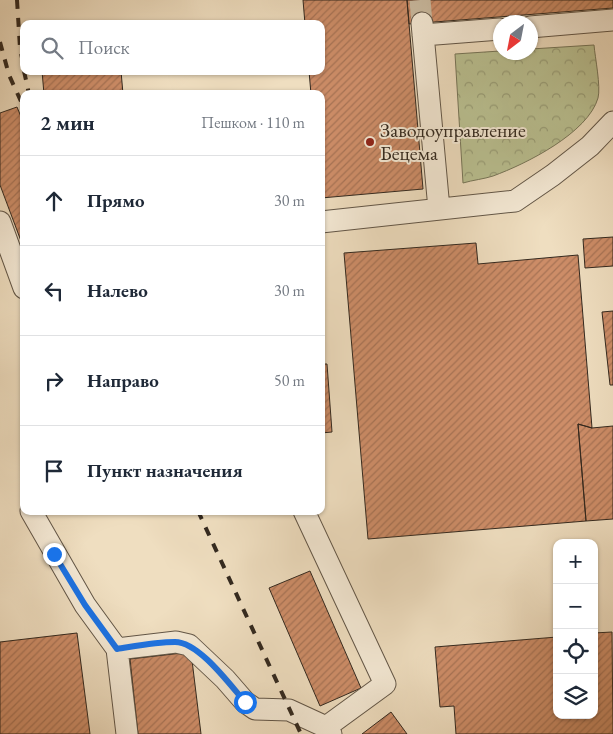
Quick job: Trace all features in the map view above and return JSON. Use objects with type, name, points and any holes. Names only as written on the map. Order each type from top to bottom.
[{"type":"lane","points":[[538,26],[613,20]]},
{"type":"lane","points":[[439,209],[423,29],[493,29]]},
{"type":"lane","points":[[325,222],[515,201],[590,146],[613,122]]},
{"type":"lane","points":[[0,222],[20,277]]},
{"type":"lane","points":[[33,515],[85,605],[117,649],[127,734]]},
{"type":"lane","points":[[117,649],[176,642],[189,644],[225,679],[245,702],[255,709],[289,710],[328,731],[385,684],[306,515]]},
{"type":"green space","points":[[594,45],[599,93],[592,111],[569,135],[522,164],[493,176],[463,183],[455,54],[493,51],[493,60],[538,60],[538,49]]},
{"type":"building","name":"Заводоуправление Бецема","points":[[303,0],[407,0],[423,189],[325,198],[325,90],[311,90],[309,75],[325,75],[325,20],[305,20]]},
{"type":"building","points":[[407,0],[613,0],[613,8],[524,15],[493,15],[493,17],[409,24]]},
{"type":"building","points":[[42,75],[121,75],[123,90],[44,90]]},
{"type":"building","points":[[17,107],[20,114],[20,238],[0,185],[0,113]]},
{"type":"building","points":[[613,237],[613,266],[585,268],[583,239]]},
{"type":"building","points":[[476,243],[478,264],[578,255],[592,428],[578,424],[586,521],[368,539],[344,253]]},
{"type":"building","points":[[613,311],[613,385],[610,385],[602,312]]},
{"type":"building","points":[[325,364],[327,364],[332,432],[325,433]]},
{"type":"building","points":[[578,424],[592,428],[613,426],[613,519],[586,521]]},
{"type":"building","points":[[310,571],[361,688],[320,706],[269,588]]},
{"type":"building","points":[[612,632],[613,734],[456,734],[454,706],[440,707],[435,647],[553,637],[553,719],[598,719],[598,633]]},
{"type":"building","points":[[77,633],[90,734],[0,734],[0,642]]},
{"type":"building","points":[[191,652],[201,734],[138,734],[130,659]]},
{"type":"building","points":[[391,712],[407,734],[362,734]]},
{"type":"tunnel","points":[[420,0],[422,23]]},
{"type":"railway","points":[[17,0],[20,48]]},
{"type":"railway","points":[[0,42],[9,75],[20,99]]},
{"type":"railway","points":[[25,75],[28,90]]},
{"type":"railway","points":[[200,515],[301,734]]},
{"type":"place","name":"Заводоуправление Бецема","points":[[370,142]]},
{"type":"route","points":[[54,554],[85,605],[117,649],[176,642],[189,644],[201,654],[245,702]]}]
